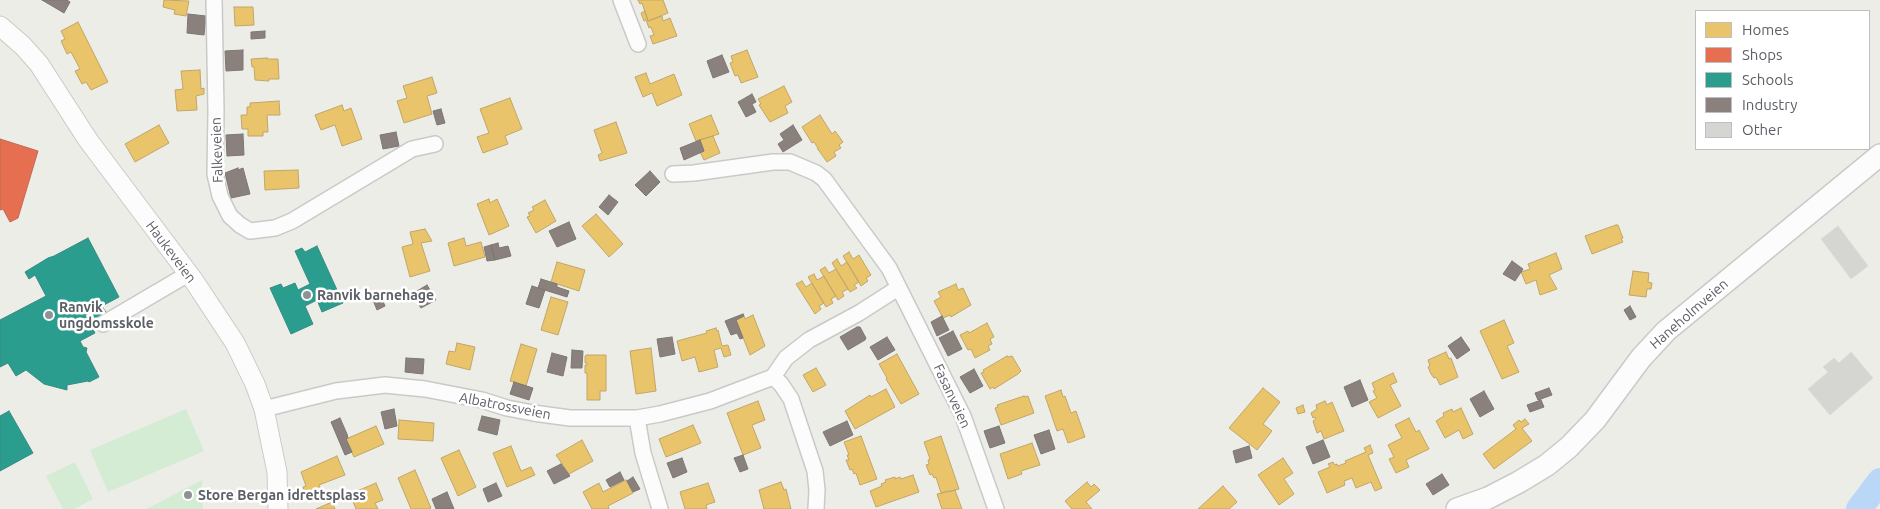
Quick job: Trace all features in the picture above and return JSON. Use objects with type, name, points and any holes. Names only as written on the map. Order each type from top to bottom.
[{"type":"main road","name":"Haneholmveien","points":[[1457,509],[1488,498],[1519,482],[1547,465],[1569,447],[1595,420],[1641,358],[1666,331],[1880,155]]},
{"type":"street","name":"Falkeveien","points":[[214,0],[215,174],[220,196],[230,216],[240,225],[250,231],[275,228],[292,221],[412,149],[435,144]]},
{"type":"street","points":[[621,0],[638,44]]},
{"type":"street","name":"Haukeveien","points":[[0,26],[23,46],[39,64],[88,140],[188,274],[235,343],[255,384],[264,410],[277,472],[278,509]]},
{"type":"street","points":[[673,174],[694,173],[773,162],[790,162],[816,173],[835,193],[889,268],[898,288],[859,313],[809,340],[786,358],[774,376],[782,384],[791,399],[809,454],[817,480],[816,509]]},
{"type":"street","points":[[103,324],[188,274]]},
{"type":"street","name":"Fasanveien","points":[[898,288],[963,416],[996,509]]},
{"type":"street","name":"Albatrossveien","points":[[264,410],[336,391],[385,385],[425,389],[482,400],[534,414],[570,418],[637,418],[710,401],[774,376]]},
{"type":"street","points":[[637,418],[643,453],[660,509]]},
{"type":"green space","points":[[186,409],[204,451],[108,492],[90,450]]},
{"type":"green space","points":[[75,462],[93,499],[74,509],[63,509],[46,476]]},
{"type":"green space","name":"Store Bergan idrettsplass","points":[[202,480],[203,509],[146,509]]},
{"type":"building: Homes","points":[[164,0],[189,1],[186,16],[174,14],[175,10],[163,7]]},
{"type":"building: Homes","points":[[638,0],[663,0],[668,13],[648,21],[642,3],[640,4]]},
{"type":"building: Homes","points":[[234,7],[253,7],[254,25],[235,26]]},
{"type":"building: Homes","points":[[645,11],[648,21],[662,16],[663,21],[670,18],[677,36],[653,44],[650,36],[654,35],[651,27],[649,28],[646,20],[644,21],[641,13]]},
{"type":"building: Homes","points":[[78,22],[108,82],[91,90],[86,82],[82,84],[75,71],[80,69],[71,52],[67,54],[61,41],[65,39],[61,31]]},
{"type":"building: Homes","points":[[747,50],[758,77],[741,83],[738,75],[735,76],[730,63],[733,62],[731,56]]},
{"type":"building: Homes","points":[[251,59],[278,59],[279,79],[269,79],[269,81],[255,80]]},
{"type":"building: Homes","points":[[200,70],[201,89],[204,88],[204,94],[196,96],[197,110],[177,111],[175,90],[183,89],[181,71]]},
{"type":"building: Homes","points":[[646,73],[650,84],[674,74],[682,95],[657,106],[652,93],[643,97],[635,77]]},
{"type":"building: Homes","points":[[432,77],[437,93],[427,96],[432,114],[404,123],[397,101],[407,98],[403,86]]},
{"type":"building: Homes","points":[[784,86],[792,102],[785,106],[788,113],[770,122],[759,105],[761,104],[758,99]]},
{"type":"building: Homes","points":[[510,98],[522,129],[505,136],[508,144],[483,153],[477,137],[489,133],[480,109]]},
{"type":"building: Homes","points":[[279,101],[280,115],[267,115],[268,132],[263,132],[263,136],[248,136],[248,129],[242,129],[241,115],[247,115],[247,107],[250,107],[250,103]]},
{"type":"building: Homes","points":[[342,105],[344,111],[351,108],[362,139],[342,146],[335,125],[321,130],[315,115]]},
{"type":"building: Homes","points":[[711,115],[719,134],[696,141],[689,124]]},
{"type":"building: Homes","points":[[820,115],[832,134],[835,131],[843,142],[839,145],[841,148],[834,152],[836,156],[827,162],[802,127]]},
{"type":"building: Homes","points":[[616,122],[627,153],[600,161],[598,155],[602,153],[594,130]]},
{"type":"building: Homes","points":[[159,125],[169,143],[135,162],[125,144]]},
{"type":"building: Homes","points":[[713,136],[720,153],[704,160],[700,152],[704,151],[700,140]]},
{"type":"building: Homes","points":[[298,170],[299,188],[265,190],[264,171]]},
{"type":"building: Homes","points":[[489,199],[490,203],[497,199],[509,226],[489,235],[477,204]]},
{"type":"building: Homes","points":[[545,200],[556,221],[536,233],[527,217],[530,216],[528,213],[534,210],[532,207]]},
{"type":"building: Homes","points":[[596,214],[623,244],[609,257],[582,226]]},
{"type":"building: Homes","points":[[1618,225],[1623,242],[1592,254],[1585,236]]},
{"type":"building: Homes","points":[[425,229],[432,241],[421,243],[430,271],[410,277],[402,247],[413,244],[410,232]]},
{"type":"building: Homes","points":[[464,238],[466,246],[481,242],[485,257],[454,266],[448,243]]},
{"type":"building: Homes","points":[[849,252],[853,259],[859,255],[871,275],[866,278],[868,281],[861,286],[843,256]]},
{"type":"building: Homes","points":[[1556,253],[1562,269],[1549,275],[1557,289],[1540,295],[1536,280],[1526,284],[1521,272],[1530,269],[1528,264]]},
{"type":"building: Homes","points":[[837,259],[841,266],[847,262],[859,282],[854,285],[857,288],[850,292],[832,263]]},
{"type":"building: Homes","points":[[557,262],[585,270],[579,291],[551,282]]},
{"type":"building: Homes","points":[[825,267],[829,273],[836,269],[848,289],[842,292],[844,296],[838,300],[820,270]]},
{"type":"building: Homes","points":[[1633,271],[1649,273],[1648,282],[1652,283],[1651,289],[1647,289],[1646,297],[1629,295]]},
{"type":"building: Homes","points":[[814,274],[817,280],[824,276],[836,296],[831,299],[833,303],[826,307],[808,277]]},
{"type":"building: Homes","points":[[802,281],[806,287],[812,283],[824,303],[819,306],[821,309],[815,314],[796,284]]},
{"type":"building: Homes","points":[[956,284],[958,290],[963,288],[971,305],[951,317],[950,315],[943,318],[934,301],[941,297],[938,292]]},
{"type":"building: Homes","points":[[551,297],[568,302],[558,335],[541,330]]},
{"type":"building: Homes","points":[[753,315],[765,346],[750,355],[736,320],[744,316],[745,319]]},
{"type":"building: Homes","points":[[1504,320],[1514,343],[1507,346],[1519,372],[1502,379],[1480,331]]},
{"type":"building: Homes","points":[[987,323],[994,337],[990,339],[992,344],[988,346],[990,350],[975,358],[971,349],[968,350],[960,335],[968,331],[969,333]]},
{"type":"building: Homes","points":[[716,328],[722,346],[728,345],[731,355],[724,357],[721,348],[714,350],[718,367],[699,372],[695,357],[682,361],[677,341],[707,333],[706,331]]},
{"type":"building: Homes","points":[[457,343],[475,347],[470,370],[446,364],[449,351],[455,352]]},
{"type":"building: Homes","points":[[521,344],[537,349],[526,386],[510,381]]},
{"type":"building: Homes","points":[[651,348],[656,391],[636,394],[630,351]]},
{"type":"building: Homes","points":[[1446,352],[1449,359],[1451,358],[1458,377],[1440,385],[1436,377],[1434,378],[1431,374],[1428,360]]},
{"type":"building: Homes","points":[[897,354],[919,394],[901,404],[879,364]]},
{"type":"building: Homes","points":[[606,355],[606,391],[600,391],[600,400],[587,400],[587,373],[585,373],[585,365],[587,363],[585,363],[585,356]]},
{"type":"building: Homes","points":[[1007,356],[1012,356],[1021,371],[994,389],[993,387],[990,389],[981,373]]},
{"type":"building: Homes","points":[[816,368],[826,385],[813,392],[803,375]]},
{"type":"building: Homes","points":[[1393,373],[1397,382],[1390,385],[1401,406],[1378,418],[1369,402],[1377,398],[1373,391],[1375,390],[1372,383]]},
{"type":"building: Homes","points":[[1263,388],[1280,402],[1263,424],[1272,431],[1257,450],[1229,428]]},
{"type":"building: Homes","points":[[886,389],[895,407],[855,429],[845,411],[870,395],[871,397]]},
{"type":"building: Homes","points":[[1061,390],[1071,413],[1076,411],[1085,437],[1068,443],[1063,429],[1057,431],[1045,396]]},
{"type":"building: Homes","points":[[1028,396],[1034,413],[1001,425],[995,408],[998,407],[997,405]]},
{"type":"building: Homes","points":[[758,401],[765,420],[752,425],[761,448],[743,455],[727,413]]},
{"type":"building: Homes","points":[[1325,401],[1327,405],[1332,402],[1344,431],[1324,439],[1321,431],[1317,433],[1313,421],[1316,419],[1315,417],[1313,418],[1311,413],[1317,409],[1316,405]]},
{"type":"building: Homes","points":[[1303,405],[1305,412],[1298,414],[1296,408]]},
{"type":"building: Homes","points":[[1461,408],[1473,434],[1463,439],[1459,430],[1445,438],[1436,421],[1444,416],[1443,413],[1452,409],[1453,412]]},
{"type":"building: Homes","points":[[1409,418],[1416,432],[1419,430],[1429,449],[1406,460],[1409,467],[1396,473],[1389,459],[1394,457],[1388,445],[1402,438],[1395,425]]},
{"type":"building: Homes","points":[[1525,419],[1529,424],[1522,428],[1532,441],[1494,469],[1483,454],[1516,429],[1513,425],[1519,420],[1521,422]]},
{"type":"building: Homes","points":[[399,420],[434,423],[433,441],[398,439]]},
{"type":"building: Homes","points":[[693,425],[701,443],[666,457],[659,439]]},
{"type":"building: Homes","points":[[376,426],[384,444],[354,457],[346,439]]},
{"type":"building: Homes","points":[[861,436],[877,479],[860,485],[856,473],[854,474],[852,469],[850,470],[846,460],[849,460],[847,455],[849,455],[844,442]]},
{"type":"building: Homes","points":[[941,436],[959,489],[941,493],[936,477],[934,478],[932,474],[930,475],[926,465],[929,464],[928,460],[930,459],[924,442]]},
{"type":"building: Homes","points":[[582,440],[593,461],[569,474],[556,455]]},
{"type":"building: Homes","points":[[1032,443],[1040,465],[1021,471],[1022,474],[1008,479],[1000,454]]},
{"type":"building: Homes","points":[[1370,445],[1373,453],[1368,455],[1382,488],[1375,491],[1371,482],[1356,488],[1352,478],[1344,481],[1345,485],[1327,493],[1318,472],[1330,467],[1328,464],[1333,462],[1338,466],[1346,463],[1345,461],[1366,452],[1364,448]]},
{"type":"building: Homes","points":[[511,446],[521,471],[531,467],[535,475],[507,487],[493,453]]},
{"type":"building: Homes","points":[[459,450],[476,487],[458,496],[441,458]]},
{"type":"building: Homes","points":[[337,456],[345,475],[319,485],[322,492],[307,498],[303,487],[306,486],[301,472]]},
{"type":"building: Homes","points":[[1283,458],[1293,473],[1284,479],[1294,494],[1279,505],[1258,475]]},
{"type":"building: Homes","points":[[415,470],[431,508],[411,509],[398,478]]},
{"type":"building: Homes","points":[[913,475],[919,492],[876,507],[870,491],[882,486],[881,484],[886,482],[885,480],[895,477],[895,479],[900,477],[901,479]]},
{"type":"building: Homes","points":[[626,480],[633,493],[608,506],[609,509],[592,509],[583,492],[599,483],[603,492]]},
{"type":"building: Homes","points":[[781,482],[784,490],[786,489],[791,509],[764,509],[759,490]]},
{"type":"building: Homes","points":[[1087,482],[1091,487],[1094,484],[1100,490],[1086,502],[1092,509],[1072,509],[1065,501]]},
{"type":"building: Homes","points":[[376,483],[383,500],[375,503],[378,509],[356,509],[350,494]]},
{"type":"building: Homes","points":[[708,483],[715,502],[706,505],[707,509],[685,509],[680,492]]},
{"type":"building: Homes","points":[[1223,486],[1237,502],[1229,509],[1198,509]]},
{"type":"building: Homes","points":[[955,490],[962,509],[942,509],[937,494]]},
{"type":"building: Homes","points":[[332,502],[335,509],[316,509]]},
{"type":"building: Shops","points":[[0,139],[38,151],[18,218],[10,222],[3,209],[0,210]]},
{"type":"building: Schools","name":"Ranvik ungdomsskole","points":[[88,238],[119,297],[102,306],[107,314],[96,320],[91,312],[85,315],[95,333],[80,341],[83,347],[87,348],[86,352],[99,377],[89,382],[67,385],[67,390],[44,384],[26,370],[16,376],[8,363],[0,367],[0,320],[46,296],[35,275],[29,279],[25,272]]},
{"type":"building: Schools","points":[[317,246],[343,303],[322,312],[317,300],[305,306],[313,324],[291,334],[270,288],[281,284],[283,288],[295,283],[298,290],[310,284],[295,251],[302,248],[305,252]]},
{"type":"building: Schools","points":[[9,411],[33,453],[0,471],[0,416]]},
{"type":"building: Industry","points":[[42,0],[67,0],[70,2],[64,13]]},
{"type":"building: Industry","points":[[188,14],[206,16],[204,35],[187,33]]},
{"type":"building: Industry","points":[[265,31],[265,38],[251,39],[251,32]]},
{"type":"building: Industry","points":[[243,50],[243,70],[226,71],[225,51]]},
{"type":"building: Industry","points":[[722,55],[729,72],[713,78],[707,61]]},
{"type":"building: Industry","points":[[752,94],[756,102],[752,104],[756,112],[746,117],[738,102]]},
{"type":"building: Industry","points":[[441,109],[445,123],[437,125],[433,111]]},
{"type":"building: Industry","points":[[793,125],[802,140],[783,152],[778,144],[784,140],[780,134]]},
{"type":"building: Industry","points":[[396,132],[399,146],[383,149],[380,135]]},
{"type":"building: Industry","points":[[243,134],[244,155],[227,156],[226,135]]},
{"type":"building: Industry","points":[[700,140],[704,151],[684,160],[680,148]]},
{"type":"building: Industry","points":[[238,168],[238,170],[243,168],[250,194],[231,198],[225,173]]},
{"type":"building: Industry","points":[[650,171],[660,182],[646,196],[635,185]]},
{"type":"building: Industry","points":[[609,195],[618,202],[608,215],[599,207]]},
{"type":"building: Industry","points":[[569,222],[576,239],[557,247],[549,231]]},
{"type":"building: Industry","points":[[498,243],[499,248],[508,246],[511,256],[495,260],[491,245]]},
{"type":"building: Industry","points":[[491,245],[495,260],[487,261],[484,247]]},
{"type":"building: Industry","points":[[1512,261],[1523,269],[1515,281],[1503,274]]},
{"type":"building: Industry","points":[[541,279],[557,284],[557,287],[569,291],[567,297],[538,288]]},
{"type":"building: Industry","points":[[427,285],[436,300],[421,308],[412,294]]},
{"type":"building: Industry","points":[[532,286],[545,290],[539,308],[526,304]]},
{"type":"building: Industry","points":[[379,292],[385,306],[377,310],[371,295]]},
{"type":"building: Industry","points":[[1630,306],[1636,317],[1630,320],[1624,310]]},
{"type":"building: Industry","points":[[743,314],[744,316],[736,320],[743,338],[740,339],[737,333],[731,335],[725,321]]},
{"type":"building: Industry","points":[[942,316],[949,330],[937,336],[931,322]]},
{"type":"building: Industry","points":[[860,327],[866,338],[848,350],[840,337]]},
{"type":"building: Industry","points":[[953,331],[962,349],[948,356],[939,338]]},
{"type":"building: Industry","points":[[672,337],[675,354],[660,357],[657,339]]},
{"type":"building: Industry","points":[[887,337],[895,350],[878,360],[870,347]]},
{"type":"building: Industry","points":[[1461,337],[1470,350],[1457,359],[1448,346]]},
{"type":"building: Industry","points":[[572,350],[583,351],[582,368],[571,368]]},
{"type":"building: Industry","points":[[552,353],[567,357],[563,376],[547,372]]},
{"type":"building: Industry","points":[[406,358],[424,359],[423,374],[405,372]]},
{"type":"building: Industry","points":[[974,369],[983,386],[970,393],[960,377]]},
{"type":"building: Industry","points":[[1360,380],[1368,400],[1352,407],[1344,387]]},
{"type":"building: Industry","points":[[514,382],[533,388],[529,400],[510,394]]},
{"type":"building: Industry","points":[[1549,388],[1552,395],[1538,400],[1535,393]]},
{"type":"building: Industry","points":[[1484,391],[1494,409],[1480,417],[1470,399]]},
{"type":"building: Industry","points":[[1541,400],[1544,407],[1530,412],[1527,405]]},
{"type":"building: Industry","points":[[394,409],[397,426],[385,429],[381,412]]},
{"type":"building: Industry","points":[[482,416],[500,420],[497,435],[478,430]]},
{"type":"building: Industry","points":[[340,418],[352,452],[345,455],[331,422]]},
{"type":"building: Industry","points":[[847,421],[853,435],[830,446],[823,432]]},
{"type":"building: Industry","points":[[999,426],[1005,443],[990,448],[984,431]]},
{"type":"building: Industry","points":[[1049,430],[1055,449],[1041,454],[1034,435]]},
{"type":"building: Industry","points":[[1323,440],[1330,457],[1313,464],[1306,447]]},
{"type":"building: Industry","points":[[1249,446],[1252,458],[1236,463],[1233,451]]},
{"type":"building: Industry","points":[[743,455],[748,469],[740,472],[734,458]]},
{"type":"building: Industry","points":[[682,458],[687,472],[673,478],[667,463]]},
{"type":"building: Industry","points":[[561,464],[570,476],[554,484],[547,471]]},
{"type":"building: Industry","points":[[620,472],[624,480],[610,487],[606,480]]},
{"type":"building: Industry","points":[[1442,474],[1449,485],[1433,495],[1426,484]]},
{"type":"building: Industry","points":[[633,477],[640,489],[633,492],[627,481]]},
{"type":"building: Industry","points":[[496,483],[502,496],[488,502],[483,489]]},
{"type":"building: Industry","points":[[447,492],[454,509],[436,509],[432,499]]},
{"type":"building: Other","points":[[1838,226],[1868,266],[1851,279],[1821,239]]},
{"type":"building: Other","points":[[1851,352],[1873,378],[1830,415],[1808,389],[1828,372],[1823,367],[1834,358],[1839,363]]},
{"type":"waterway","points":[[1859,509],[1880,481]]},
{"type":"place","name":"Ranvik barnehage","points":[[307,295]]},
{"type":"place","name":"Ranvik ungdomsskole","points":[[49,315]]},
{"type":"place","name":"Store Bergan idrettsplass","points":[[188,495]]}]
